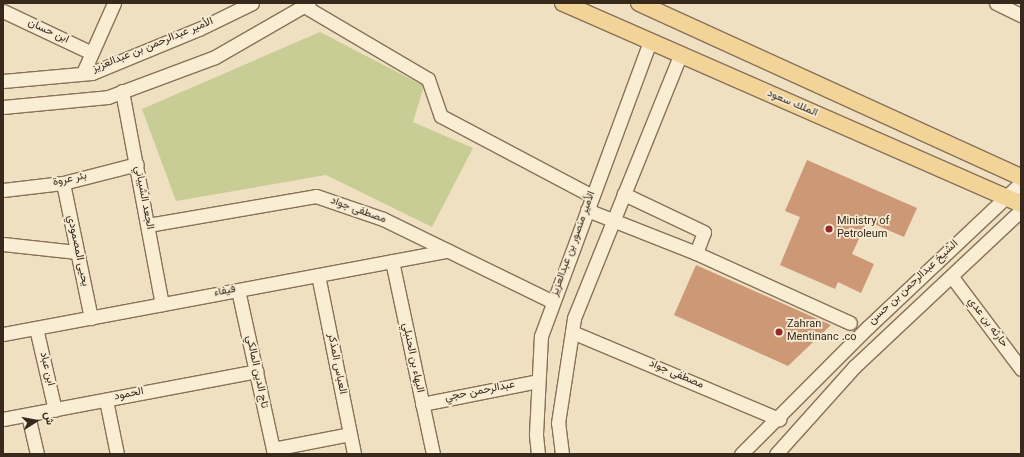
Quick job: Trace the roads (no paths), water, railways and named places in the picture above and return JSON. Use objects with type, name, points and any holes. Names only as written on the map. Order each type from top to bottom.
[{"type":"main road","name":"الملك سعود","points":[[563,3],[680,56],[1021,204]]},
{"type":"main road","points":[[639,3],[1021,177]]},
{"type":"street","points":[[83,73],[114,3]]},
{"type":"street","name":"الأمير عبدالرحمن بن عبدالعزيز","points":[[3,81],[92,73],[199,29],[252,3]]},
{"type":"street","points":[[996,3],[1021,15]]},
{"type":"street","points":[[3,107],[108,97],[215,57],[307,4],[428,79],[442,116],[592,196]]},
{"type":"street","name":"ابن حسان","points":[[3,10],[92,53]]},
{"type":"street","name":"الأمير منصور بن عبدالعزيز","points":[[538,454],[536,434],[541,336],[650,42]]},
{"type":"street","points":[[562,454],[558,423],[574,318],[680,56]]},
{"type":"street","name":"الجعد الشيباني","points":[[122,91],[162,304]]},
{"type":"street","name":"بئر عروة","points":[[3,190],[63,183],[136,164]]},
{"type":"street","name":"يحيى المصمودي","points":[[63,183],[91,318]]},
{"type":"street","name":"الشيخ عبدالرحمن بن حسن","points":[[741,454],[779,419],[868,327],[1021,183]]},
{"type":"street","points":[[624,194],[704,232],[696,253]]},
{"type":"street","name":"مصطفى جواد","points":[[148,225],[316,196],[383,219],[553,302]]},
{"type":"street","points":[[587,210],[696,253],[850,323]]},
{"type":"street","name":"الشيخ عبدالرحمن بن حسن","points":[[776,454],[854,367],[952,277],[1021,210]]},
{"type":"street","points":[[3,244],[78,252]]},
{"type":"street","name":"فيفاء","points":[[3,334],[448,251]]},
{"type":"street","name":"البهاء بن الحنبلي","points":[[392,261],[433,454]]},
{"type":"street","name":"العباس المذكر","points":[[318,275],[354,454]]},
{"type":"street","name":"حارثه بن عدي","points":[[952,277],[1021,368]]},
{"type":"street","name":"تاج الدين المالكي","points":[[238,290],[274,451]]},
{"type":"street","name":"ابن عباد","points":[[36,328],[55,410]]},
{"type":"street","name":"مصطفى جواد","points":[[572,332],[779,419]]},
{"type":"street","name":"الحمود","points":[[3,420],[256,371]]},
{"type":"street","name":"عبدالرحمن حجي","points":[[422,404],[538,381]]},
{"type":"street","points":[[106,400],[117,454]]},
{"type":"street","points":[[28,415],[36,454]]},
{"type":"street","points":[[274,451],[350,434]]},
{"type":"place","name":"Ministry of Petroleum","points":[[829,229]]},
{"type":"place","name":"Zahran Mentinanc .co","points":[[779,332]]}]
